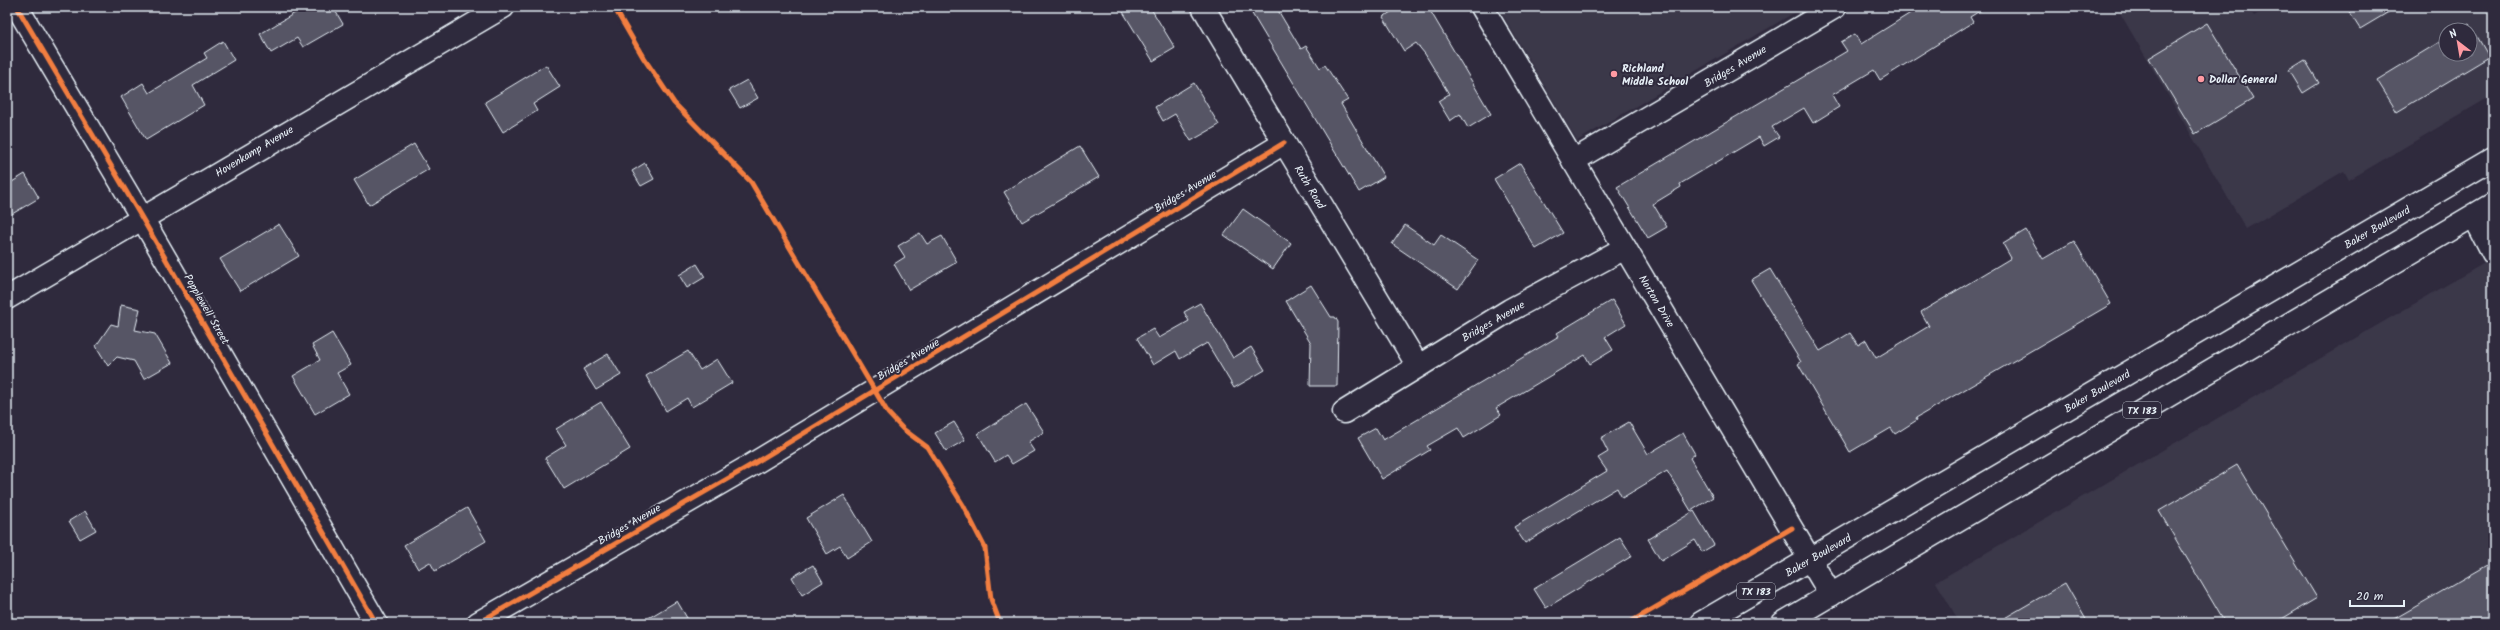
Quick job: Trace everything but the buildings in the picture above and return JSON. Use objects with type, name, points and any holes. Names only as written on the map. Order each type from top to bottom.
[{"type":"street","name":"Popplewell Street","points":[[17,7],[142,218],[376,623]]},
{"type":"street","name":"Hovenkamp Avenue","points":[[7,298],[503,7]]},
{"type":"street","name":"Ruth Road","points":[[1204,7],[1418,366]]},
{"type":"street","name":"Norton Drive","points":[[1482,7],[1831,595]]},
{"type":"street","name":"Bridges Avenue","points":[[1573,161],[1835,7]]},
{"type":"street","name":"Bridges Avenue","points":[[478,623],[748,467],[1284,143]]},
{"type":"street","name":"Baker Boulevard","points":[[1701,623],[2493,159]]},
{"type":"street","name":"TX 183","points":[[1783,623],[1943,527],[2493,204]]},
{"type":"street","points":[[2474,216],[2493,253]]},
{"type":"street","name":"Bridges Avenue","points":[[1344,412],[1510,310],[1625,248]]},
{"type":"shaded area","name":"Richland Middle School","points":[[1498,7],[1804,7],[1577,141]]},
{"type":"shaded area","points":[[2131,7],[2248,7],[2254,16],[2270,7],[2493,7],[2493,95],[2349,180],[2344,171],[2246,229],[2120,13]]},
{"type":"shaded area","points":[[2493,258],[2493,623],[1960,623],[1936,582]]},
{"type":"cycle path","points":[[17,7],[142,218],[376,623]]},
{"type":"cycle path","points":[[614,7],[643,57],[674,103],[751,182],[888,413],[903,429],[927,447],[963,505],[985,548],[991,599],[1000,623]]},
{"type":"cycle path","points":[[478,623],[748,467],[1284,143]]},
{"type":"cycle path","points":[[1629,623],[1792,528]]},
{"type":"place","name":"Richland Middle School","points":[[1614,74]]},
{"type":"place","name":"Dollar General","points":[[2201,79]]}]
